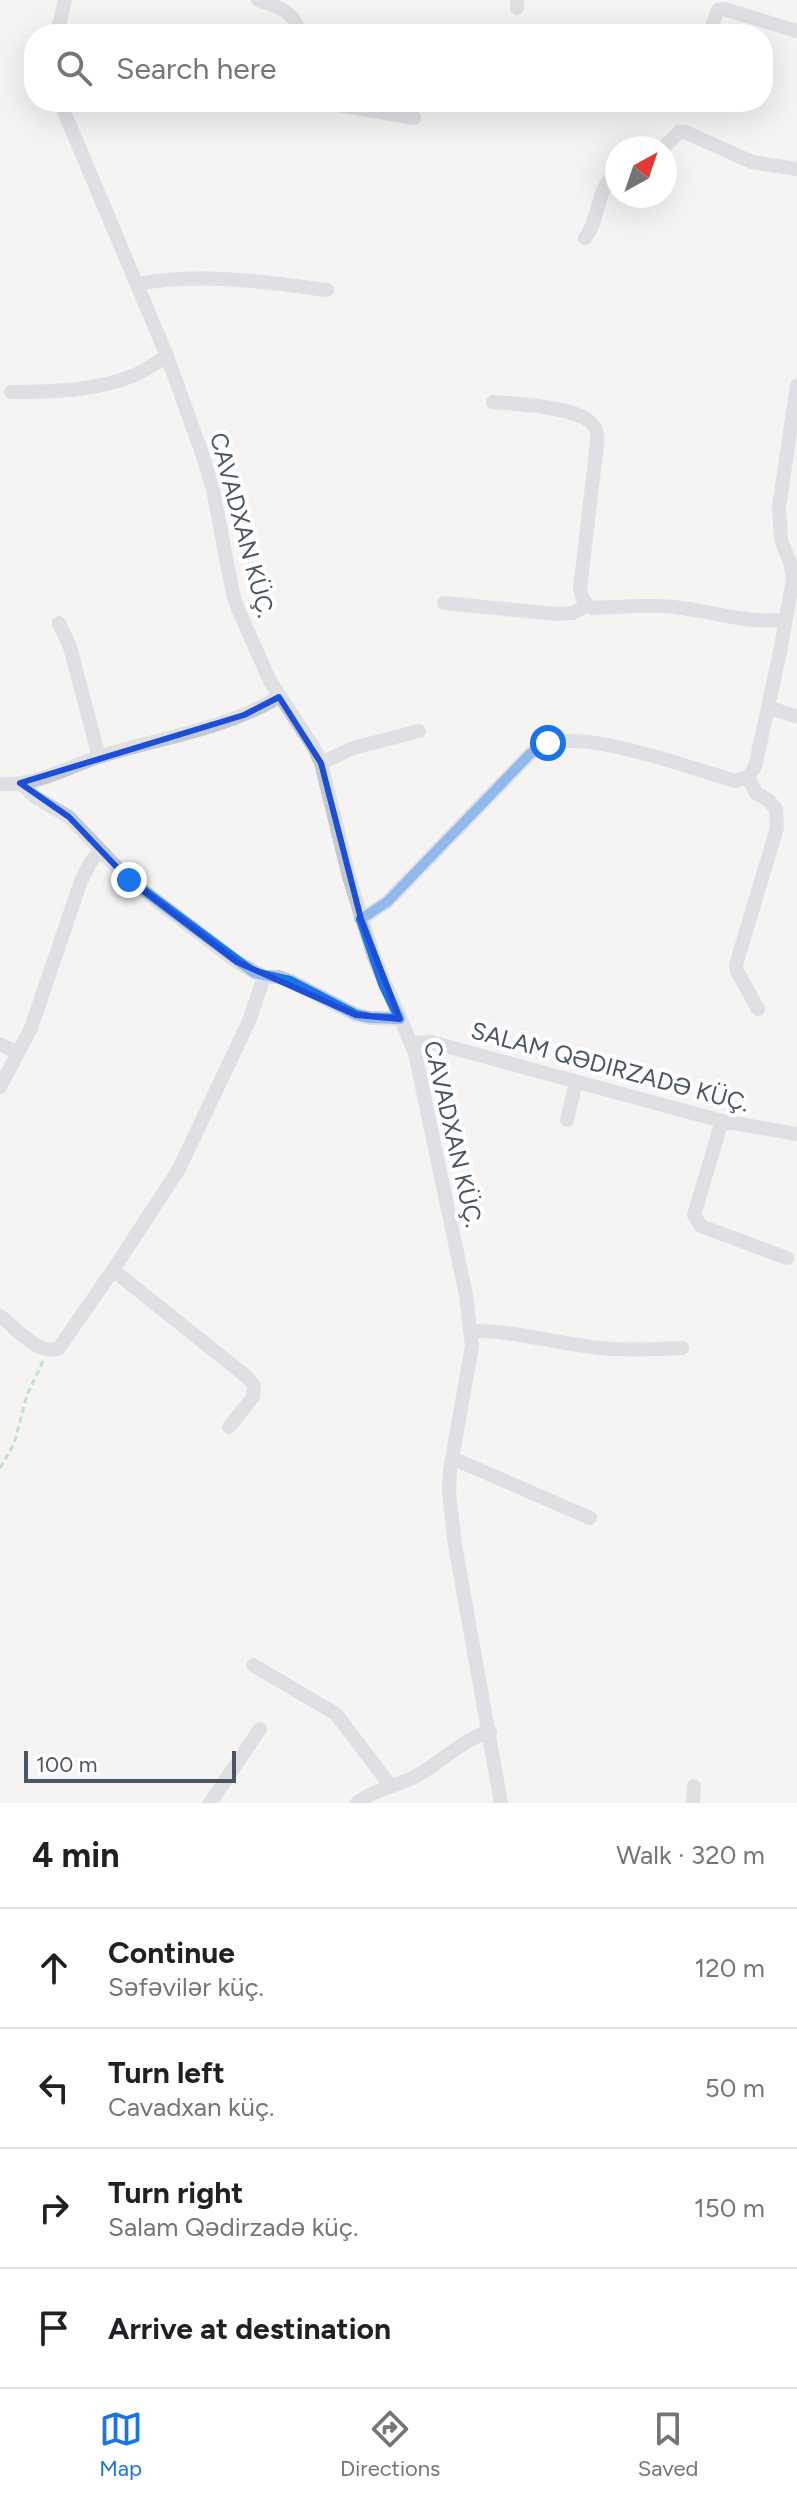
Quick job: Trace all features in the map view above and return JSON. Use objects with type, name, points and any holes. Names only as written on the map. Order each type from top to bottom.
[{"type":"street","points":[[59,24],[65,0]]},
{"type":"street","points":[[258,0],[291,15],[297,24]]},
{"type":"street","points":[[713,24],[718,10],[744,7],[797,31]]},
{"type":"street","name":"CAVADXAN KÜÇ.","points":[[64,112],[167,356],[213,490],[233,594],[279,697],[321,763],[361,919],[383,984],[412,1043],[471,1331],[470,1365],[449,1482],[455,1545],[501,1803]]},
{"type":"street","points":[[380,112],[414,118]]},
{"type":"street","points":[[675,136],[685,132],[738,157],[764,165],[797,169]]},
{"type":"street","points":[[585,238],[596,220],[605,186]]},
{"type":"street","points":[[137,284],[156,280],[232,278],[327,290]]},
{"type":"street","points":[[11,392],[63,391],[114,382],[137,374],[167,356]]},
{"type":"street","points":[[361,919],[387,902],[530,754],[548,743],[562,741],[607,745],[735,781],[748,777],[755,767],[793,579],[792,553],[781,540],[779,507],[797,385]]},
{"type":"street","points":[[493,402],[537,405],[576,414],[596,429],[580,589],[587,605],[593,608],[676,607],[748,621],[786,619]]},
{"type":"street","points":[[444,603],[557,614],[573,613],[587,605]]},
{"type":"street","points":[[59,623],[70,647],[99,757]]},
{"type":"street","points":[[0,784],[20,783],[244,715],[279,697]]},
{"type":"street","points":[[768,707],[797,717]]},
{"type":"street","points":[[321,763],[353,748],[419,731]]},
{"type":"street","points":[[748,777],[756,793],[776,809],[777,828],[736,965],[758,1009]]},
{"type":"street","points":[[20,783],[35,797],[69,817],[129,880],[237,962],[264,977],[290,981],[356,1015],[400,1019]]},
{"type":"street","points":[[0,1087],[31,1028],[81,881],[100,850]]},
{"type":"street","points":[[0,1316],[39,1347],[48,1351],[59,1348],[169,1186],[190,1148],[249,1021],[264,977]]},
{"type":"street","name":"SALAM QƏDIRZADƏ KÜÇ.","points":[[412,1043],[431,1042],[722,1121],[797,1134]]},
{"type":"street","points":[[0,1044],[18,1053]]},
{"type":"street","points":[[567,1120],[576,1082]]},
{"type":"street","points":[[722,1121],[694,1215],[696,1220],[701,1226],[787,1258]]},
{"type":"street","points":[[113,1270],[247,1377],[254,1386],[253,1397],[229,1427]]},
{"type":"street","points":[[471,1331],[496,1330],[599,1348],[682,1348]]},
{"type":"street","points":[[452,1458],[590,1518]]},
{"type":"street","points":[[253,1665],[343,1720],[390,1785]]},
{"type":"street","points":[[210,1803],[260,1729]]},
{"type":"street","points":[[357,1803],[420,1773],[464,1742],[490,1731]]},
{"type":"street","points":[[693,1803],[694,1786]]},
{"type":"path","points":[[0,1468],[14,1444],[27,1395],[48,1351]]},
{"type":"highlighted area","points":[[279,697],[321,763],[361,919],[400,1019],[356,1015],[237,962],[129,880],[69,817],[20,783],[244,715]]},
{"type":"route","points":[[129,880],[254,973],[290,981],[356,1015],[400,1019],[383,984],[361,919],[387,902],[530,754],[548,743]]}]
